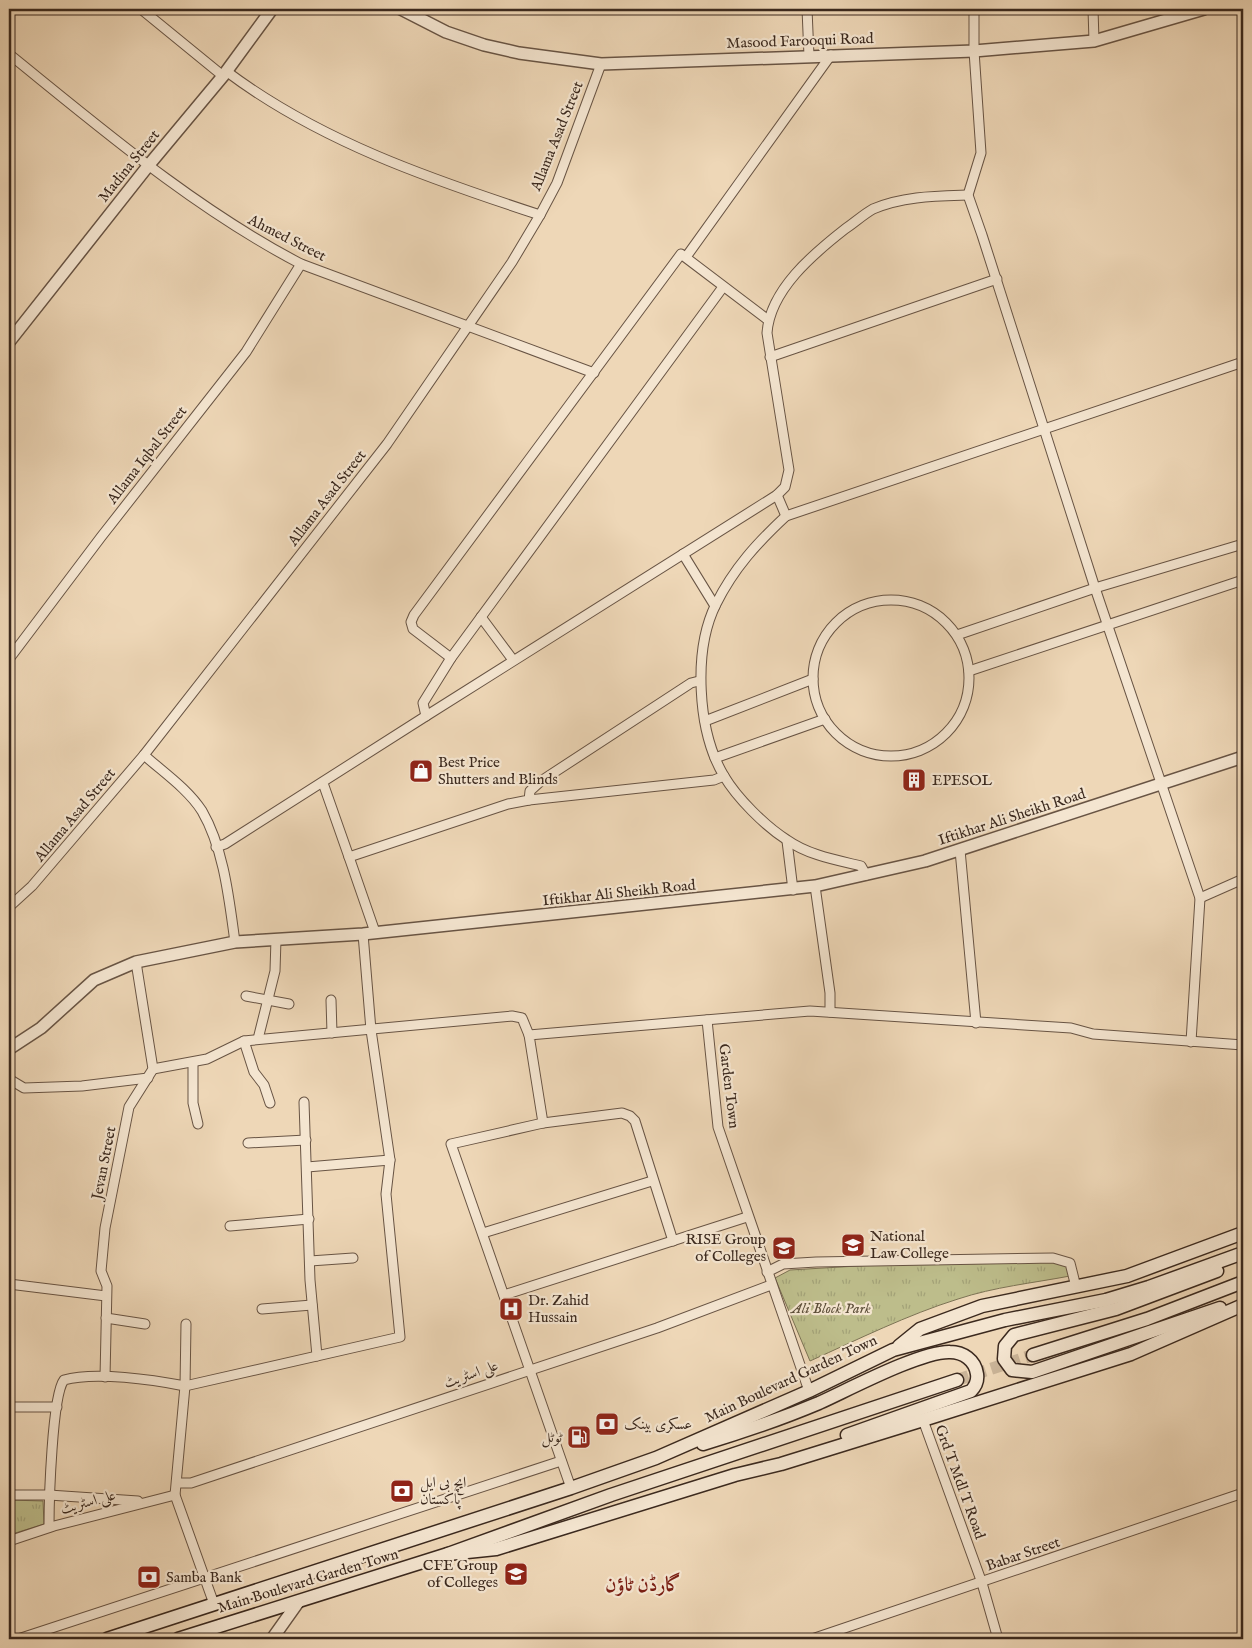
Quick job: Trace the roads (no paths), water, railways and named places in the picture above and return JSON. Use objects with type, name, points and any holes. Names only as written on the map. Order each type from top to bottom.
[{"type":"main road","name":"Main Boulevard Garden Town","points":[[893,1350],[920,1329],[966,1311],[1019,1297],[1127,1276],[1243,1233]]},
{"type":"main road","name":"Main Boulevard Garden Town","points":[[107,1639],[571,1488],[656,1458],[809,1391],[893,1350],[1005,1320],[1106,1300],[1149,1287],[1243,1253]]},
{"type":"main road","points":[[1243,1260],[1116,1309],[1014,1335],[1005,1346],[1004,1359],[1012,1370],[1032,1372],[1243,1299]]},
{"type":"main road","points":[[1034,1355],[1147,1319],[1243,1282]]},
{"type":"main road","name":"Main Boulevard Garden Town","points":[[448,1554],[496,1549],[735,1475],[781,1464],[923,1420],[1131,1354],[1243,1306]]},
{"type":"main road","points":[[656,1458],[758,1427],[869,1380],[943,1352],[960,1354],[974,1365],[977,1379],[975,1388],[971,1391],[735,1475]]},
{"type":"main road","name":"Main Boulevard Garden Town","points":[[178,1639],[200,1636],[299,1601],[448,1554],[611,1495],[957,1380]]},
{"type":"street","points":[[141,9],[225,74],[304,122],[447,185],[540,215]]},
{"type":"street","name":"Madina Street","points":[[9,342],[148,166],[225,74],[272,9]]},
{"type":"street","name":"Masood Farooqui Road","points":[[401,9],[446,32],[484,45],[520,53],[601,64],[974,51],[1094,41],[1204,9]]},
{"type":"street","points":[[807,9],[809,56]]},
{"type":"street","points":[[974,9],[974,51],[981,153],[968,195],[1106,624],[1200,898],[1191,1042]]},
{"type":"street","points":[[1094,9],[1094,41]]},
{"type":"street","name":"Ahmed Street","points":[[9,54],[148,166],[258,242],[301,264],[594,373]]},
{"type":"street","points":[[686,257],[831,55]]},
{"type":"street","name":"Allama Asad Street","points":[[9,907],[32,886],[144,755],[387,444],[512,262],[540,215],[556,183],[601,64]]},
{"type":"street","points":[[216,847],[225,844],[323,783],[513,660],[777,495],[785,487],[789,470],[767,333],[768,320],[790,280],[816,252],[873,209],[924,196],[968,195]]},
{"type":"street","points":[[451,658],[413,629],[411,622],[414,615],[682,254],[768,320]]},
{"type":"street","name":"Allama Iqbal Street","points":[[9,659],[101,537],[246,352],[301,264]]},
{"type":"street","points":[[770,357],[996,279]]},
{"type":"street","points":[[426,716],[423,703],[451,658],[723,287]]},
{"type":"street","points":[[866,875],[861,866],[821,856],[787,841],[747,805],[724,776],[716,758],[705,721],[700,681],[701,652],[715,606],[728,582],[753,546],[786,516],[1243,362]]},
{"type":"street","points":[[777,495],[786,516]]},
{"type":"street","points":[[957,635],[1095,588],[1243,544]]},
{"type":"street","points":[[683,554],[715,606]]},
{"type":"street","points":[[969,671],[1243,580]]},
{"type":"street","points":[[879,600],[901,600],[923,606],[942,618],[957,635],[965,652],[969,671],[966,700],[952,726],[930,745],[916,751],[887,755],[865,751],[845,741],[825,719],[816,700],[813,679],[816,657],[824,637],[839,620],[865,605],[879,600]]},
{"type":"street","points":[[481,617],[513,660]]},
{"type":"street","points":[[705,721],[813,679]]},
{"type":"street","points":[[529,800],[530,791],[541,781],[691,683],[700,681]]},
{"type":"street","points":[[716,758],[825,719]]},
{"type":"street","points":[[144,755],[192,799],[202,812],[216,847],[227,890],[235,942]]},
{"type":"street","name":"Iftikhar Ali Sheikh Road","points":[[9,1049],[40,1028],[94,980],[136,962],[235,942],[363,934],[793,890],[815,886],[866,875],[960,850],[1243,757]]},
{"type":"street","points":[[349,857],[508,804],[529,800],[714,780],[724,776]]},
{"type":"street","points":[[323,783],[375,932]]},
{"type":"street","points":[[787,841],[793,890]]},
{"type":"street","points":[[960,850],[976,1023]]},
{"type":"street","points":[[1200,898],[1243,879]]},
{"type":"street","points":[[815,886],[830,993],[830,1012]]},
{"type":"street","points":[[49,1527],[49,1495],[57,1407],[64,1380],[105,1377],[163,1382],[185,1386],[400,1337],[386,1194],[390,1160],[371,1030],[363,934]]},
{"type":"street","points":[[258,1039],[275,971],[276,939]]},
{"type":"street","points":[[136,962],[153,1069],[207,1059],[244,1041],[517,1016],[525,1022],[529,1035],[543,1123]]},
{"type":"street","points":[[246,996],[290,1004]]},
{"type":"street","points":[[331,1000],[332,1033]]},
{"type":"street","points":[[529,1035],[792,1012],[830,1012],[1071,1028],[1093,1034],[1243,1045]]},
{"type":"street","name":"Garden Town","points":[[707,1020],[718,1127],[809,1391]]},
{"type":"street","points":[[244,1041],[254,1072],[264,1085],[270,1103]]},
{"type":"street","points":[[193,1062],[193,1102],[198,1124]]},
{"type":"street","name":"Jevan Street","points":[[105,1377],[106,1286],[101,1271],[105,1228],[129,1108],[137,1091],[153,1069]]},
{"type":"street","points":[[9,1079],[24,1088],[82,1086],[148,1078]]},
{"type":"street","points":[[304,1102],[312,1305],[317,1356]]},
{"type":"street","points":[[571,1488],[528,1369],[452,1144],[543,1123],[622,1113],[630,1116],[635,1121],[652,1181],[673,1241]]},
{"type":"street","points":[[248,1143],[306,1140]]},
{"type":"street","points":[[307,1166],[390,1160]]},
{"type":"street","points":[[483,1233],[652,1181]]},
{"type":"street","points":[[504,1295],[748,1217]]},
{"type":"street","points":[[230,1226],[309,1219]]},
{"type":"street","points":[[310,1261],[353,1258]]},
{"type":"street","points":[[767,1272],[783,1264],[816,1262],[1053,1258],[1070,1263],[1076,1287]]},
{"type":"street","points":[[9,1284],[106,1296]]},
{"type":"street","name":"علی اسٹریٹ","points":[[178,1484],[191,1483],[528,1369],[657,1328],[771,1285]]},
{"type":"street","points":[[262,1309],[312,1305]]},
{"type":"street","points":[[106,1318],[145,1324]]},
{"type":"street","points":[[186,1324],[185,1386],[178,1484],[175,1495],[214,1604]]},
{"type":"street","points":[[11,1407],[57,1407]]},
{"type":"street","name":"Grd T Mdl T Road","points":[[923,1420],[982,1583],[998,1639]]},
{"type":"street","points":[[18,1639],[561,1461]]},
{"type":"street","name":"Babar Street","points":[[812,1639],[982,1583],[1243,1493]]},
{"type":"street","points":[[9,1495],[49,1495],[135,1500],[138,1503]]},
{"type":"street","name":"علی اسٹریٹ","points":[[9,1541],[49,1527],[175,1495]]},
{"type":"street","points":[[272,1639],[299,1601]]},
{"type":"tunnel","points":[[957,1380],[1033,1355]]},
{"type":"place","name":"Best Price Shutters and Blinds","points":[[421,771]]},
{"type":"place","name":"EPESOL","points":[[914,780]]},
{"type":"place","name":"National Law College","points":[[853,1245]]},
{"type":"place","name":"RISE Group of Colleges","points":[[784,1248]]},
{"type":"place","name":"Dr. Zahid Hussain","points":[[511,1309]]},
{"type":"place","name":"عسکری بینک","points":[[607,1424]]},
{"type":"place","name":"ٹوٹل","points":[[579,1437]]},
{"type":"place","name":"ایچ بی ایل پاکستان","points":[[402,1491]]},
{"type":"place","name":"CFE Group of Colleges","points":[[516,1574]]},
{"type":"place","name":"Samba Bank","points":[[149,1577]]},
{"type":"district","name":"گارڈن ٹاؤن","points":[[643,1585]]},
{"type":"park label","name":"Ali Block Park","points":[[831,1308]]}]
